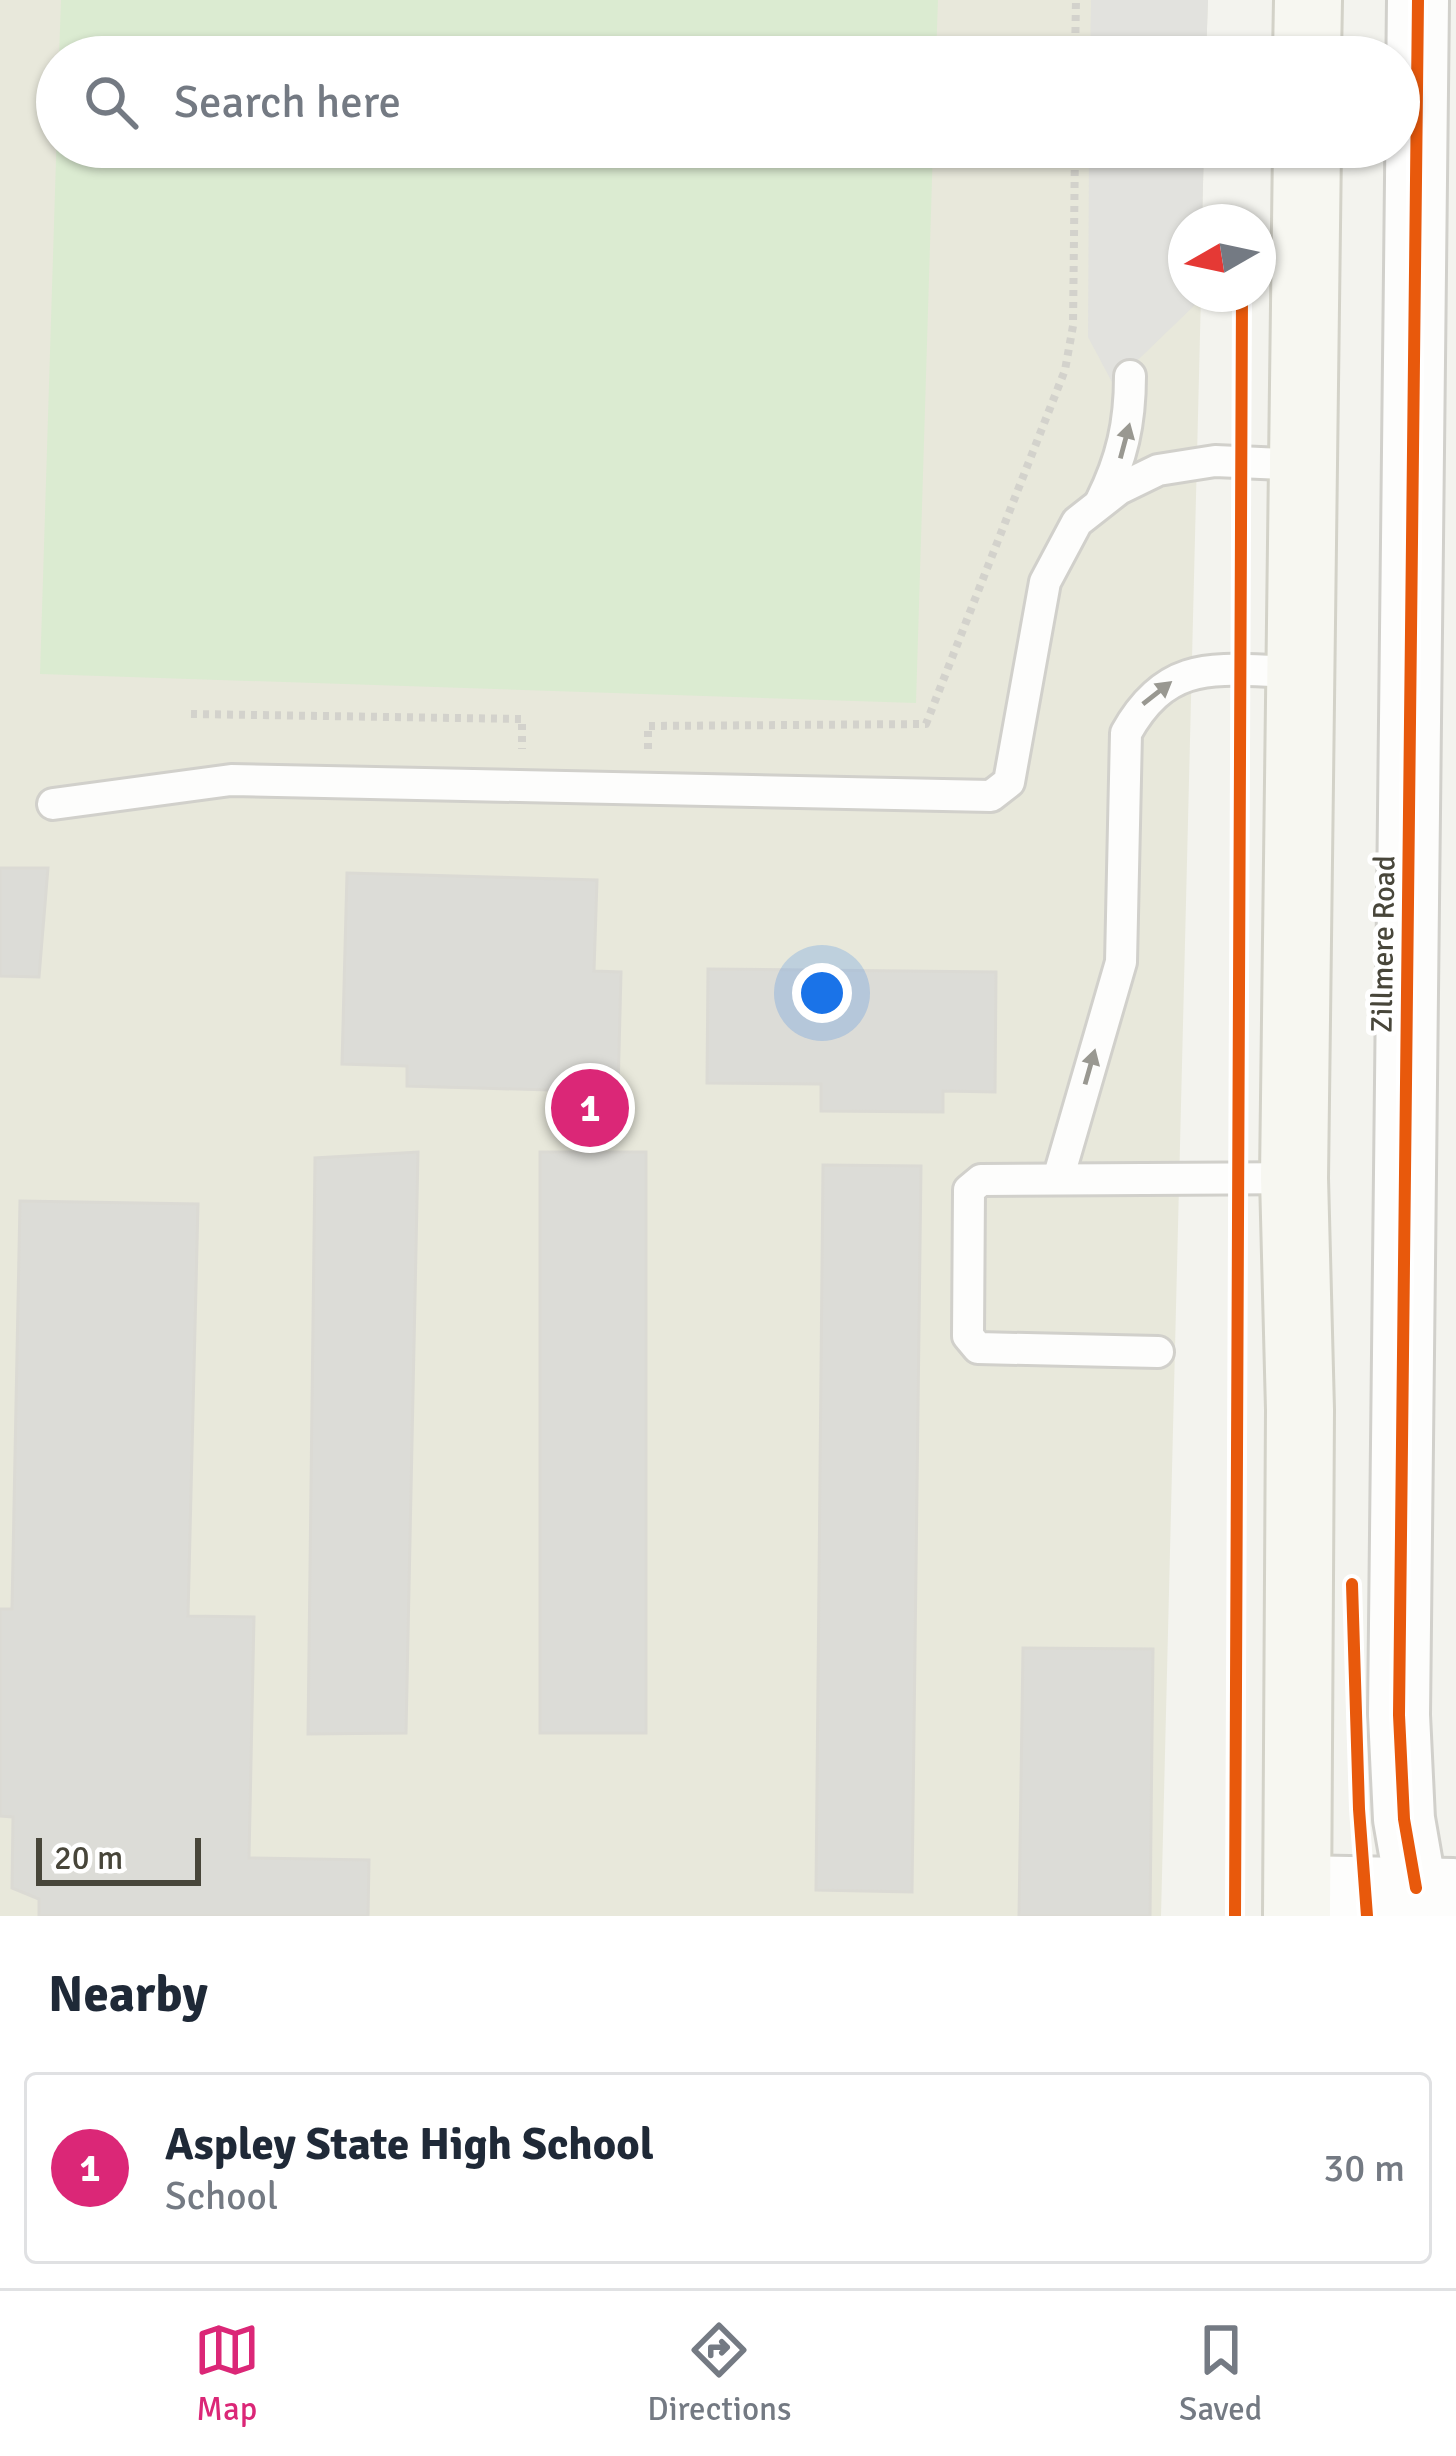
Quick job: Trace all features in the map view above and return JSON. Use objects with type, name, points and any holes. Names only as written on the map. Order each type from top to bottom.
[{"type":"main road","points":[[1307,36],[1308,0]]},
{"type":"main road","points":[[1297,1901],[1300,1410],[1294,1178],[1306,168]]},
{"type":"street","name":"Zillmere Road","points":[[1418,0],[1418,36]]},
{"type":"street","name":"Zillmere Road","points":[[1416,168],[1399,1693],[1400,1772],[1436,1888]]},
{"type":"street","points":[[1297,1901],[1436,1888]]},
{"type":"lane","points":[[1101,501],[1118,468],[1130,420],[1130,376]]},
{"type":"lane","points":[[53,804],[231,780],[992,796],[1010,782],[1045,582],[1078,521],[1101,501],[1158,470],[1215,461],[1304,465]]},
{"type":"lane","points":[[1058,1179],[1120,962],[1126,733],[1142,705],[1164,683],[1214,670],[1300,672]]},
{"type":"lane","points":[[1157,1352],[978,1348],[968,1336],[969,1190],[981,1180],[1294,1178]]},
{"type":"path","points":[[1076,0],[1076,36]]},
{"type":"path","points":[[649,766],[648,727],[926,724],[1064,370],[1073,326],[1075,168]]},
{"type":"path","points":[[190,714],[522,719],[522,764]]},
{"type":"shaded area","points":[[0,0],[1208,0],[1207,36],[36,36],[36,168],[1203,168],[1202,204],[1168,204],[1168,312],[1201,312],[1161,1916],[0,1916]]},
{"type":"shaded area","points":[[1091,0],[1208,0],[1207,36],[1090,36]]},
{"type":"shaded area","points":[[1089,168],[1203,168],[1202,204],[1168,204],[1168,312],[1188,312],[1113,384],[1088,337]]},
{"type":"green space","points":[[61,0],[938,0],[937,36],[60,36]]},
{"type":"green space","points":[[56,168],[932,168],[916,703],[40,674]]},
{"type":"building","points":[[0,868],[48,868],[39,977],[0,976]]},
{"type":"building","points":[[347,873],[597,880],[594,971],[621,972],[618,1092],[407,1086],[407,1066],[342,1064]]},
{"type":"building","points":[[708,969],[996,972],[995,1092],[943,1091],[943,1112],[821,1111],[821,1084],[707,1083]]},
{"type":"building","points":[[418,1152],[406,1733],[308,1734],[315,1158]]},
{"type":"building","points":[[540,1152],[646,1152],[646,1733],[540,1733]]},
{"type":"building","points":[[823,1165],[921,1166],[912,1892],[816,1890]]},
{"type":"building","points":[[20,1201],[198,1204],[188,1616],[254,1617],[249,1858],[369,1860],[368,1916],[39,1916],[39,1899],[12,1888],[13,1817],[0,1816],[0,1609],[12,1609]]},
{"type":"building","points":[[1023,1648],[1153,1649],[1150,1916],[1019,1916]]},
{"type":"cycle path","points":[[1418,0],[1418,36]]},
{"type":"cycle path","points":[[1416,168],[1399,1715],[1404,1819],[1416,1888]]},
{"type":"cycle path","points":[[1235,1916],[1242,312]]},
{"type":"cycle path","points":[[1352,1584],[1367,1916]]},
{"type":"place","name":"Aspley State High School","points":[[590,1108]]}]
